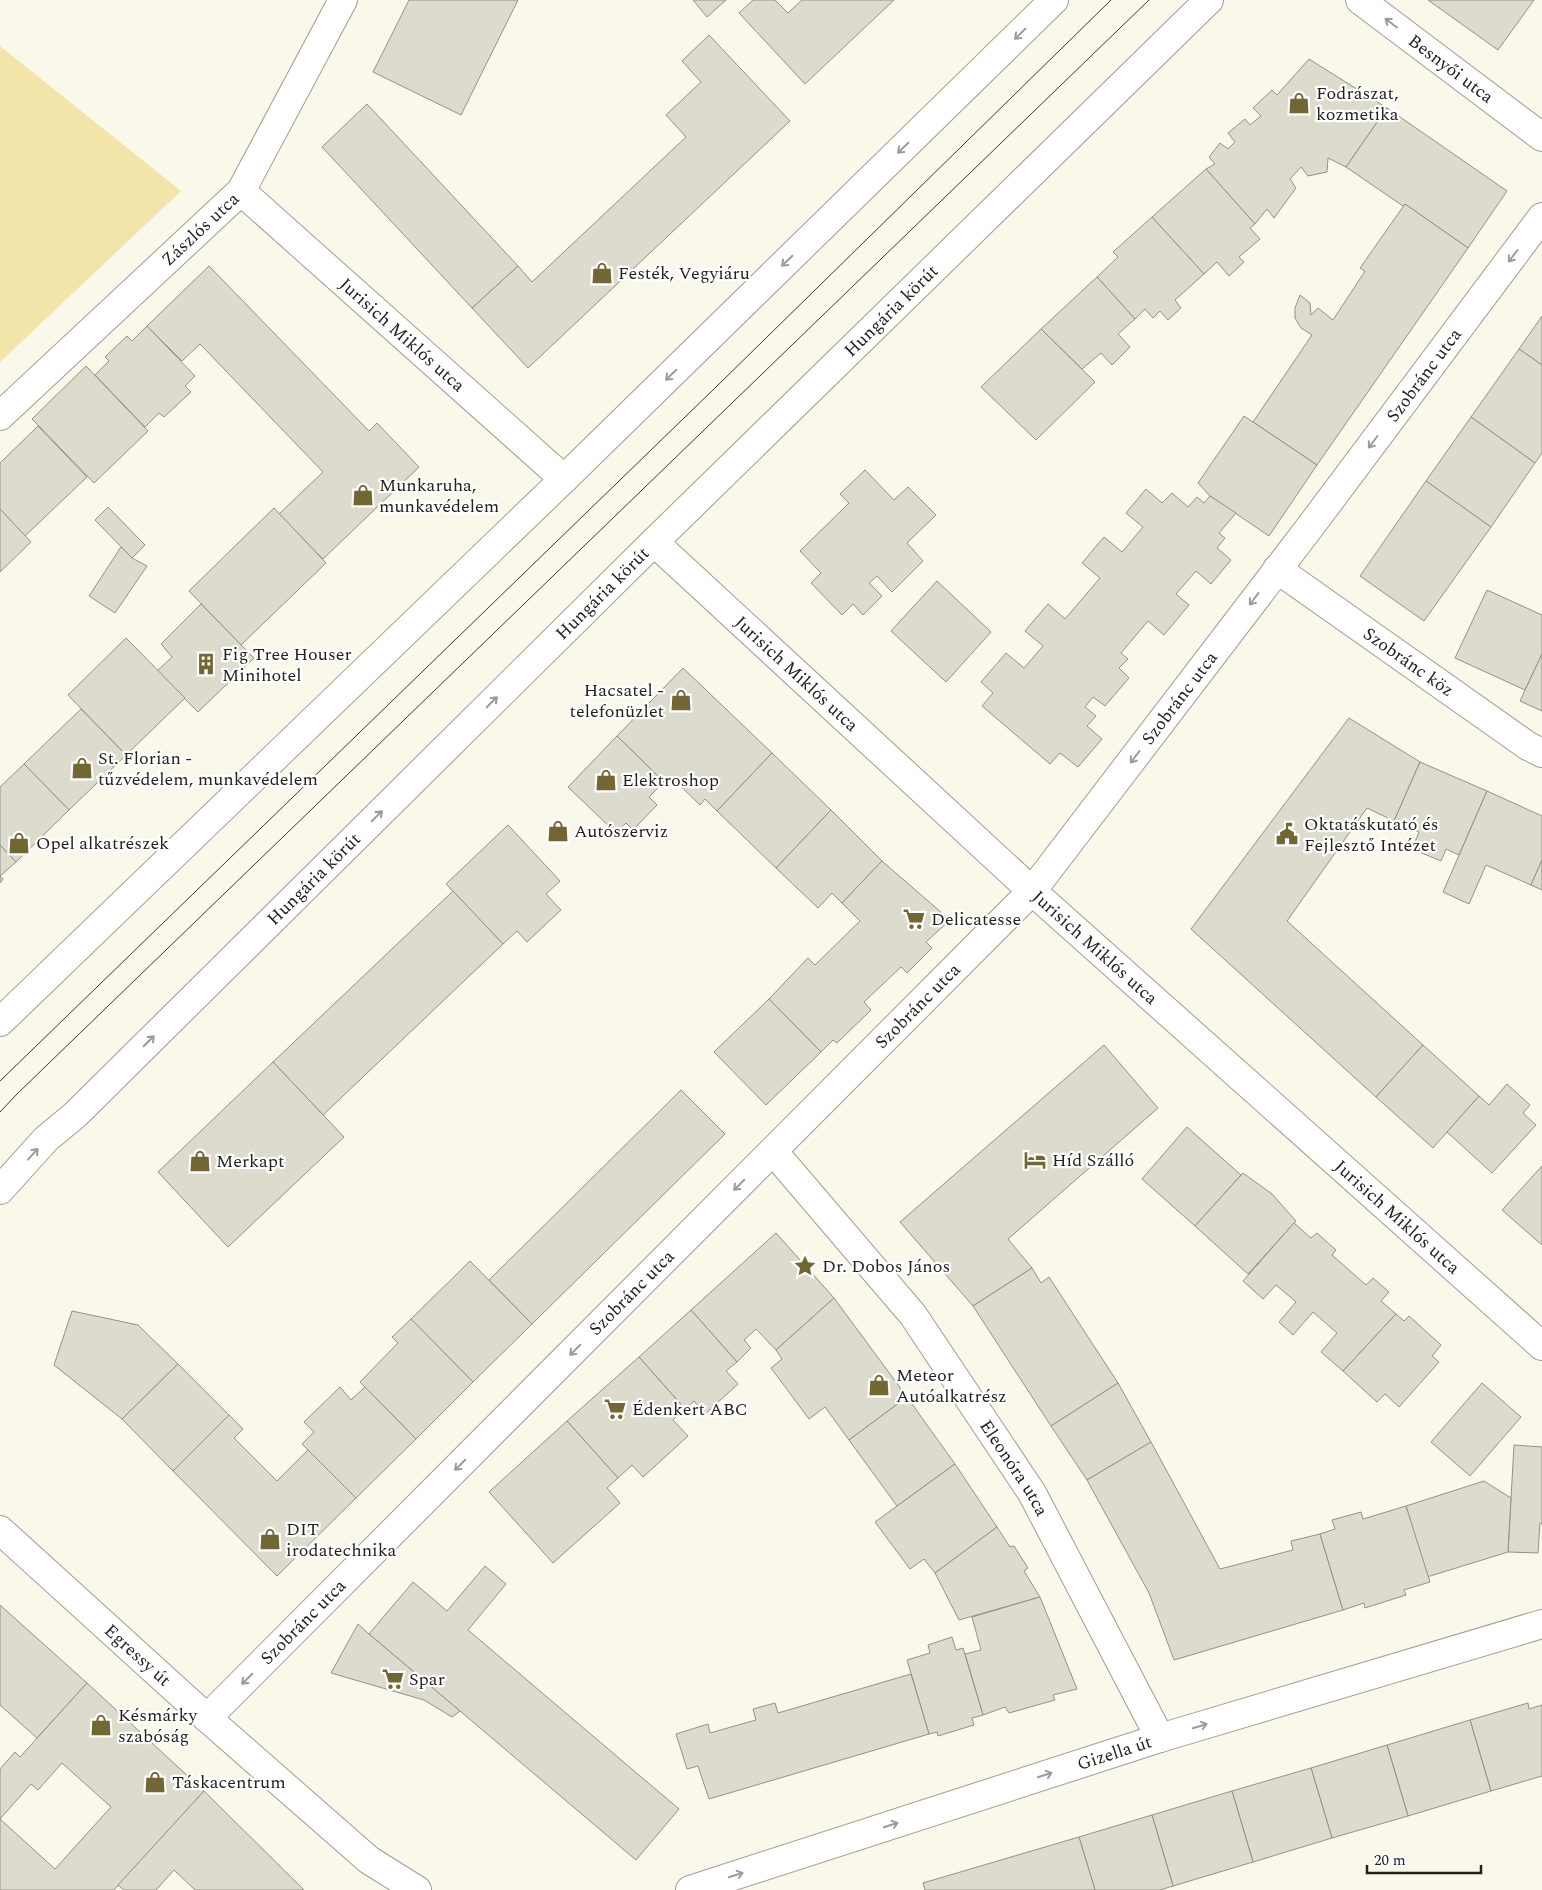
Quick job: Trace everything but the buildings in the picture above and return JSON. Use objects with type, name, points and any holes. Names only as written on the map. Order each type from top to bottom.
[{"type":"street","name":"Zászlós utca","points":[[0,416],[241,191],[343,0]]},
{"type":"street","points":[[0,1022],[564,479],[1054,0]]},
{"type":"street","name":"Hungária körút","points":[[0,1190],[46,1139],[75,1115],[654,542],[1208,0]]},
{"type":"street","name":"Besnyői utca","points":[[1360,0],[1542,136]]},
{"type":"street","name":"Jurisich Miklós utca","points":[[241,191],[564,479]]},
{"type":"street","name":"Szobránc utca","points":[[207,1718],[1032,891],[1542,217]]},
{"type":"street","name":"Jurisich Miklós utca","points":[[654,542],[1032,891],[1542,1346]]},
{"type":"street","name":"Szobránc köz","points":[[1277,569],[1520,741],[1542,753]]},
{"type":"street","name":"Eleonóra utca","points":[[774,1150],[913,1315],[1032,1493],[1160,1738]]},
{"type":"street","name":"Egressy út","points":[[0,1530],[207,1718],[369,1860],[417,1890]]},
{"type":"street","name":"Gizella út","points":[[690,1890],[1160,1738],[1542,1624]]},
{"type":"shaded area","points":[[0,46],[181,191],[0,362]]},
{"type":"tram line","points":[[0,1081],[716,387],[1111,0]]},
{"type":"tram line","points":[[0,1112],[1149,0]]},
{"type":"place","name":"Fodrászat, kozmetika","points":[[1299,103]]},
{"type":"place","name":"Festék, Vegyiáru","points":[[602,273]]},
{"type":"place","name":"Munkaruha, munkavédelem","points":[[363,495]]},
{"type":"place","name":"Fig Tree Houser Minihotel","points":[[206,664]]},
{"type":"place","name":"Hacsatel - telefonüzlet","points":[[681,700]]},
{"type":"place","name":"St. Florian - tűzvédelem, munkavédelem","points":[[82,768]]},
{"type":"place","name":"Elektroshop","points":[[606,780]]},
{"type":"place","name":"Autószerviz","points":[[558,831]]},
{"type":"place","name":"Oktatáskutató és Fejlesztő Intézet","points":[[1287,834]]},
{"type":"place","name":"Opel alkatrészek","points":[[19,843]]},
{"type":"place","name":"Delicatesse","points":[[914,919]]},
{"type":"place","name":"Híd Szálló","points":[[1035,1160]]},
{"type":"place","name":"Merkapt","points":[[200,1161]]},
{"type":"place","name":"Dr. Dobos János","points":[[805,1266]]},
{"type":"place","name":"Meteor Autóalkatrész","points":[[879,1385]]},
{"type":"place","name":"Édenkert ABC","points":[[615,1409]]},
{"type":"place","name":"DIT irodatechnika","points":[[270,1539]]},
{"type":"place","name":"Spar","points":[[393,1679]]},
{"type":"place","name":"Késmárky szabóság","points":[[101,1725]]},
{"type":"place","name":"Táskacentrum","points":[[155,1782]]}]
